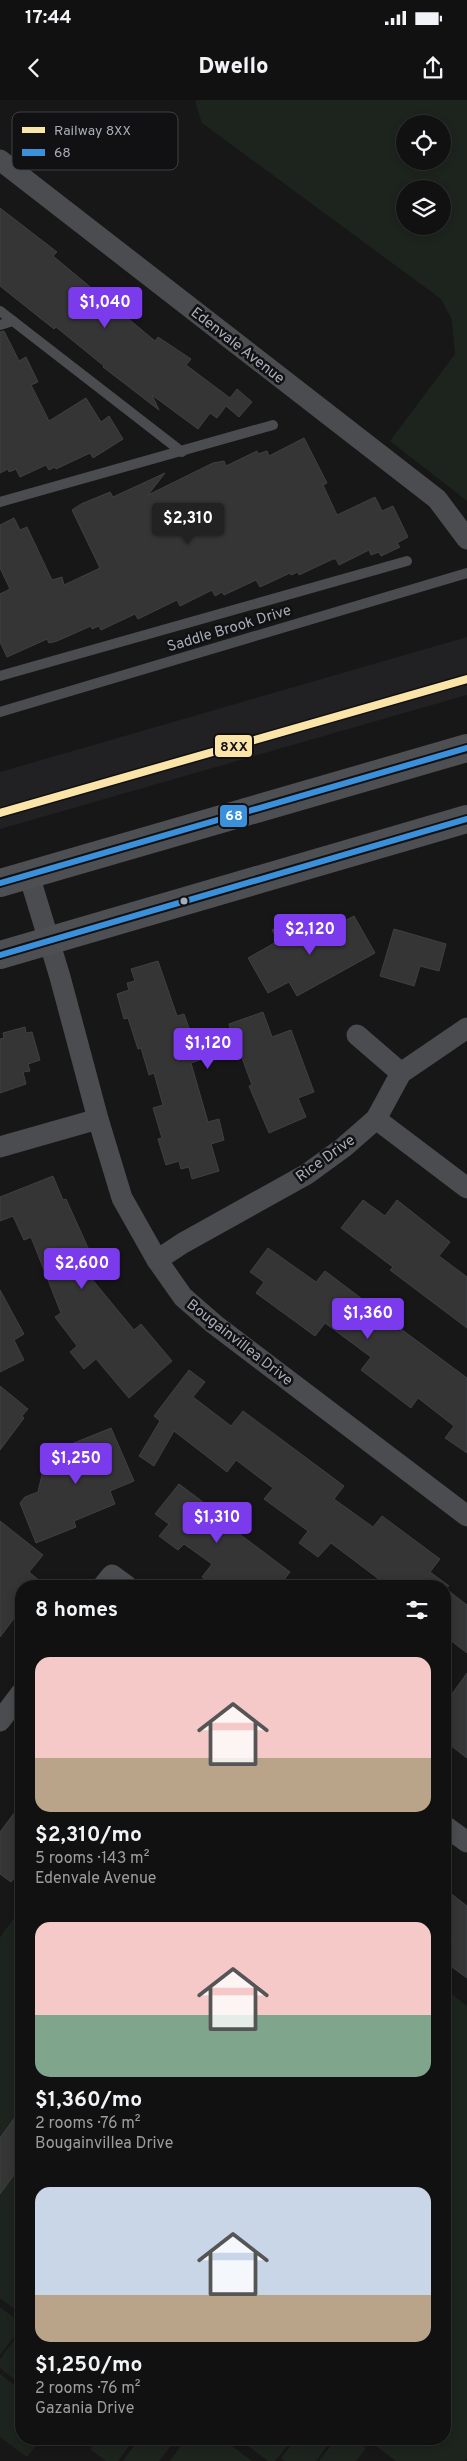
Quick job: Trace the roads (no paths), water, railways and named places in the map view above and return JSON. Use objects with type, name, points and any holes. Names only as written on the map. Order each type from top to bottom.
[{"type":"main road","points":[[0,882],[467,748]]},
{"type":"main road","points":[[0,955],[467,819]]},
{"type":"street","name":"Edenvale Avenue","points":[[0,160],[12,169]]},
{"type":"street","name":"Edenvale Avenue","points":[[13,170],[437,499],[467,539]]},
{"type":"street","name":"Bougainvillea Drive","points":[[29,875],[50,942],[98,1119],[122,1198],[156,1260],[183,1297],[214,1324],[467,1516]]},
{"type":"street","name":"Rice Drive","points":[[156,1260],[307,1174],[344,1148],[376,1119],[401,1073],[467,1028]]},
{"type":"street","points":[[357,1035],[401,1073]]},
{"type":"street","points":[[0,1147],[98,1119]]},
{"type":"street","points":[[376,1119],[467,1188]]},
{"type":"street","points":[[108,1580],[112,1575],[119,1580]]},
{"type":"street","points":[[0,1721],[15,1702]]},
{"type":"street","points":[[451,1830],[467,1842]]},
{"type":"lane","points":[[0,311],[182,452]]},
{"type":"lane","points":[[0,325],[13,321]]},
{"type":"lane","points":[[0,502],[273,425]]},
{"type":"lane","points":[[0,676],[407,561]]},
{"type":"lane","name":"Saddle Brook Drive","points":[[0,712],[467,573]]},
{"type":"rail line","name":"8XX","points":[[0,813],[467,679]]}]
